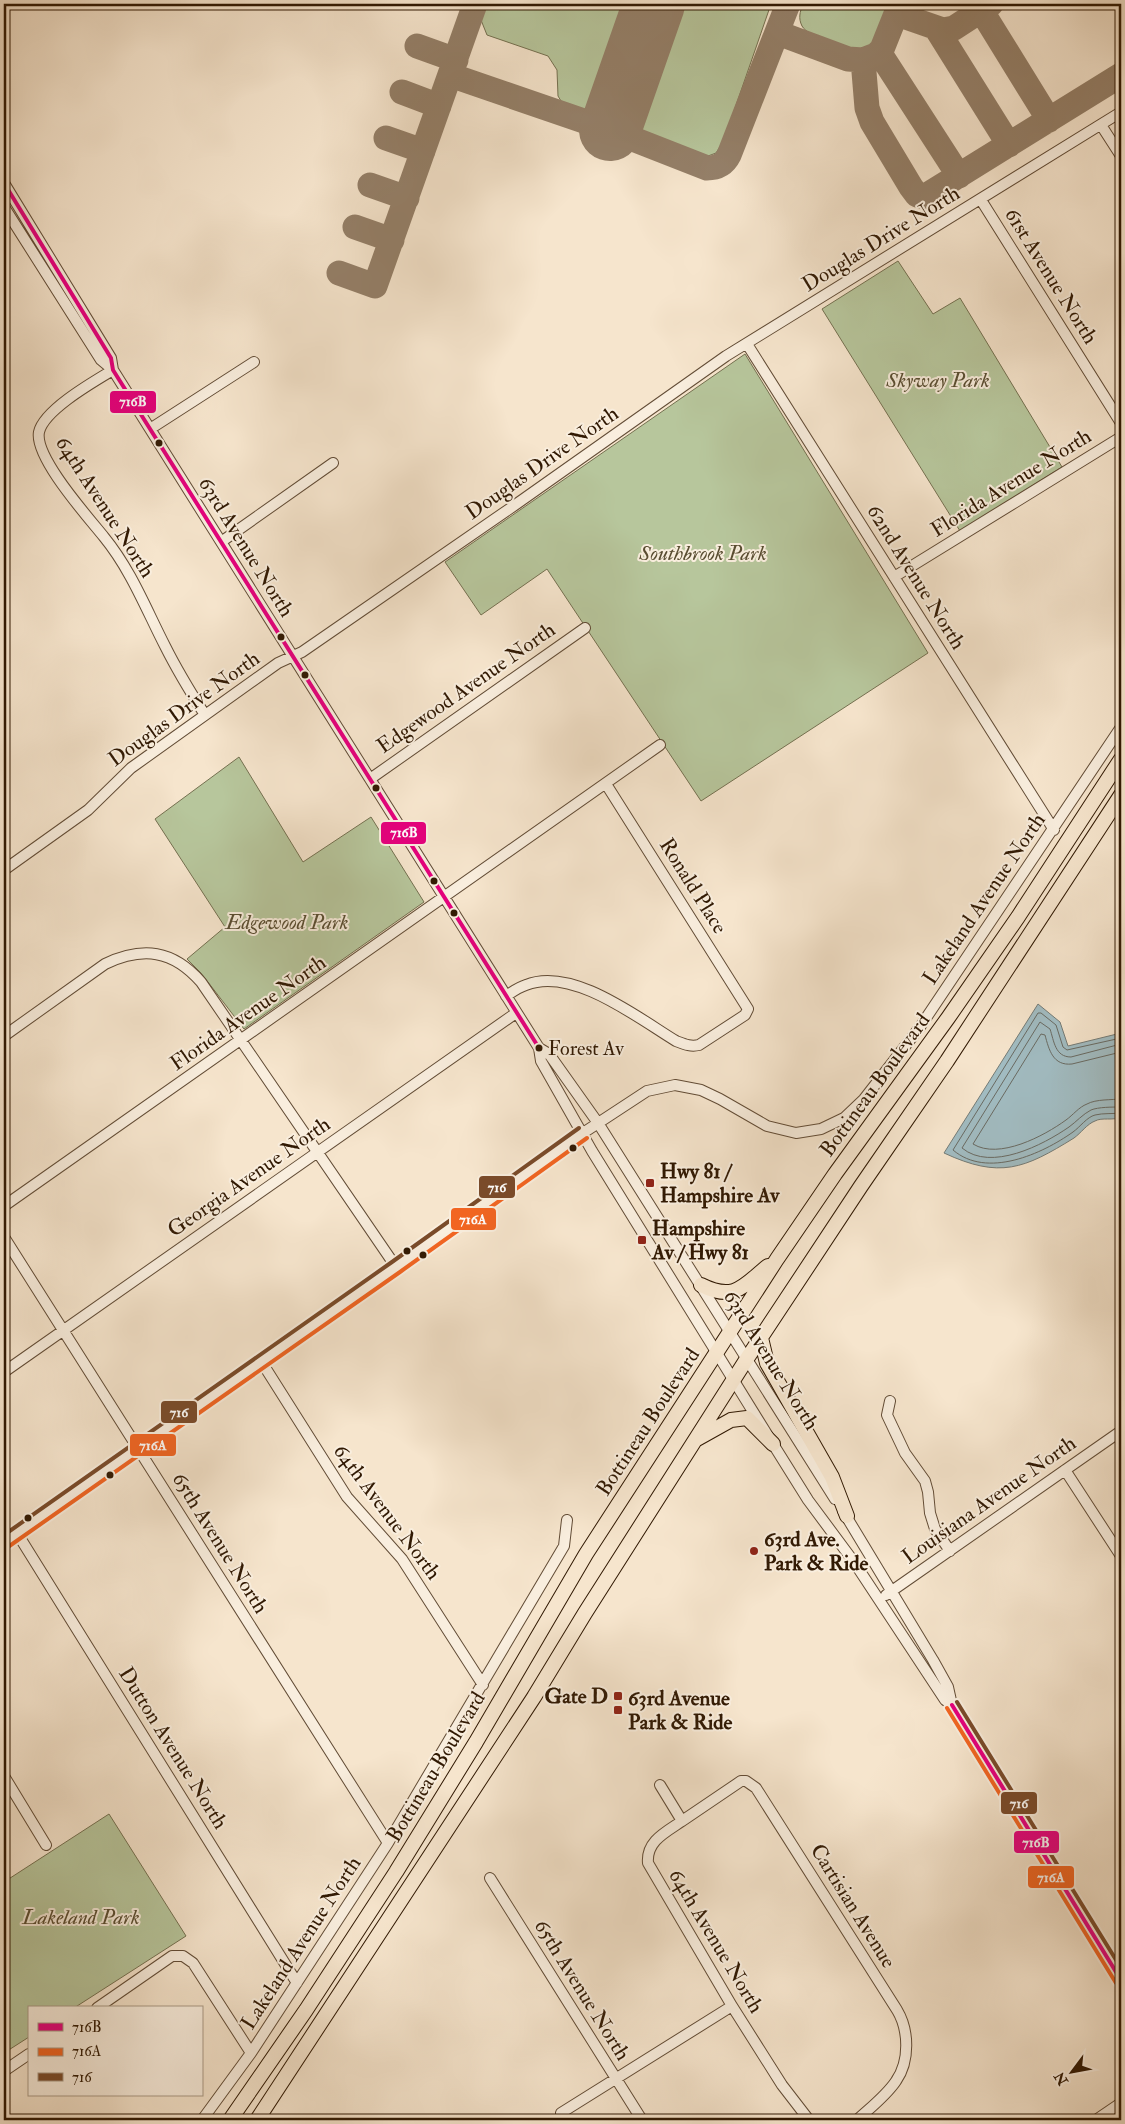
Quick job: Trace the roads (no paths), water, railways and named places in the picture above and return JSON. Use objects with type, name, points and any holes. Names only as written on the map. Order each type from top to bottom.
[{"type":"highway","name":"Bottineau Boulevard","points":[[230,2120],[396,1872],[476,1742],[586,1554],[777,1259],[835,1174],[948,1018],[1018,917],[1121,759]]},
{"type":"highway","name":"Bottineau Boulevard","points":[[257,2120],[534,1697],[748,1357],[861,1186],[947,1061],[1121,795]]},
{"type":"highway","points":[[701,1285],[715,1292],[734,1291],[746,1285],[777,1259]]},
{"type":"highway","points":[[761,1338],[767,1363],[832,1477],[847,1516]]},
{"type":"highway","points":[[696,1439],[731,1420],[747,1418],[773,1444]]},
{"type":"street","name":"Douglas Drive North","points":[[4,870],[88,810],[131,768],[278,663],[293,658],[726,356],[1121,112]]},
{"type":"street","points":[[1102,125],[1121,156]]},
{"type":"street","name":"63rd Avenue North","points":[[4,183],[111,358],[113,370]]},
{"type":"street","name":"61st Avenue North","points":[[981,200],[1121,423]]},
{"type":"street","name":"63rd Avenue North","points":[[4,207],[101,360],[113,370],[539,1048],[541,1061],[597,1159],[808,1500],[854,1562],[945,1700],[952,1705]]},
{"type":"street","name":"62nd Avenue North","points":[[747,344],[1054,830]]},
{"type":"street","points":[[150,430],[254,362]]},
{"type":"street","name":"64th Avenue North","points":[[113,370],[48,416],[41,427],[39,441],[46,459],[64,486],[115,550],[132,578],[176,668],[205,715]]},
{"type":"street","name":"Florida Avenue North","points":[[894,577],[1121,437]]},
{"type":"street","points":[[221,542],[333,463]]},
{"type":"street","name":"Edgewood Avenue North","points":[[370,779],[585,628]]},
{"type":"street","name":"Lakeland Avenue North","points":[[4,1542],[396,1267],[598,1122],[647,1091],[675,1085],[710,1094],[752,1119],[779,1130],[796,1133],[809,1132],[844,1118],[864,1099],[920,1027],[1054,830],[1121,727]]},
{"type":"street","name":"Florida Avenue North","points":[[4,1206],[660,746]]},
{"type":"street","name":"Ronald Place","points":[[506,996],[527,984],[540,982],[567,983],[586,988],[676,1041],[694,1046],[699,1045],[745,1015],[748,1009],[606,784]]},
{"type":"street","points":[[4,1036],[105,964],[119,958],[150,953],[164,955],[178,961],[190,969],[201,982],[396,1267]]},
{"type":"street","name":"Georgia Avenue North","points":[[4,1372],[516,1012]]},
{"type":"street","name":"63rd Avenue North","points":[[539,1048],[549,1054],[598,1122],[608,1141],[748,1357],[847,1516],[948,1687],[952,1705],[1121,1980]]},
{"type":"street","name":"65th Avenue North","points":[[4,1237],[388,1843]]},
{"type":"street","name":"64th Avenue North","points":[[261,1361],[347,1497],[402,1559],[483,1685]]},
{"type":"street","points":[[890,1401],[887,1415],[905,1453],[925,1480],[935,1529],[950,1551]]},
{"type":"street","name":"Louisiana Avenue North","points":[[879,1600],[1121,1430]]},
{"type":"street","points":[[1065,1470],[1121,1556]]},
{"type":"street","name":"Lakeland Avenue North","points":[[202,2120],[251,2053],[388,1843],[564,1546],[567,1520]]},
{"type":"street","name":"Dutton Avenue North","points":[[17,1533],[297,1983]]},
{"type":"street","points":[[4,1776],[46,1845]]},
{"type":"street","name":"Cartisian Avenue","points":[[682,1821],[741,1781],[746,1781],[756,1788],[902,2018],[906,2037],[902,2067],[896,2081],[857,2120]]},
{"type":"street","points":[[660,1785],[682,1821]]},
{"type":"street","name":"64th Avenue North","points":[[682,1821],[656,1839],[650,1846],[647,1853],[648,1863],[732,2006],[782,2084],[809,2120]]},
{"type":"street","name":"65th Avenue North","points":[[490,1878],[642,2120]]},
{"type":"street","points":[[100,2006],[172,1956],[183,1956],[193,1963],[251,2053]]},
{"type":"street","points":[[561,2113],[732,2006]]},
{"type":"street","points":[[4,2071],[28,2055]]},
{"type":"street","points":[[1096,2120],[1121,2103]]},
{"type":"water","points":[[1038,1004],[1060,1022],[1068,1046],[1121,1033],[1121,1117],[1095,1121],[1074,1138],[1056,1149],[1026,1163],[1011,1167],[981,1166],[944,1153]]},
{"type":"place","name":"Forest Av","points":[[539,1048]]},
{"type":"place","name":"Hwy 81 / Hampshire Av","points":[[650,1183]]},
{"type":"place","name":"Hampshire Av / Hwy 81","points":[[642,1240]]},
{"type":"place","name":"63rd Ave. Park & Ride","points":[[754,1551]]},
{"type":"place","name":"Gate D","points":[[618,1696]]},
{"type":"place","name":"63rd Avenue Park & Ride","points":[[618,1710]]},
{"type":"park label","name":"Skyway Park","points":[[938,380]]},
{"type":"park label","name":"Southbrook Park","points":[[703,553]]},
{"type":"park label","name":"Edgewood Park","points":[[287,922]]},
{"type":"park label","name":"Lakeland Park","points":[[81,1917]]}]
